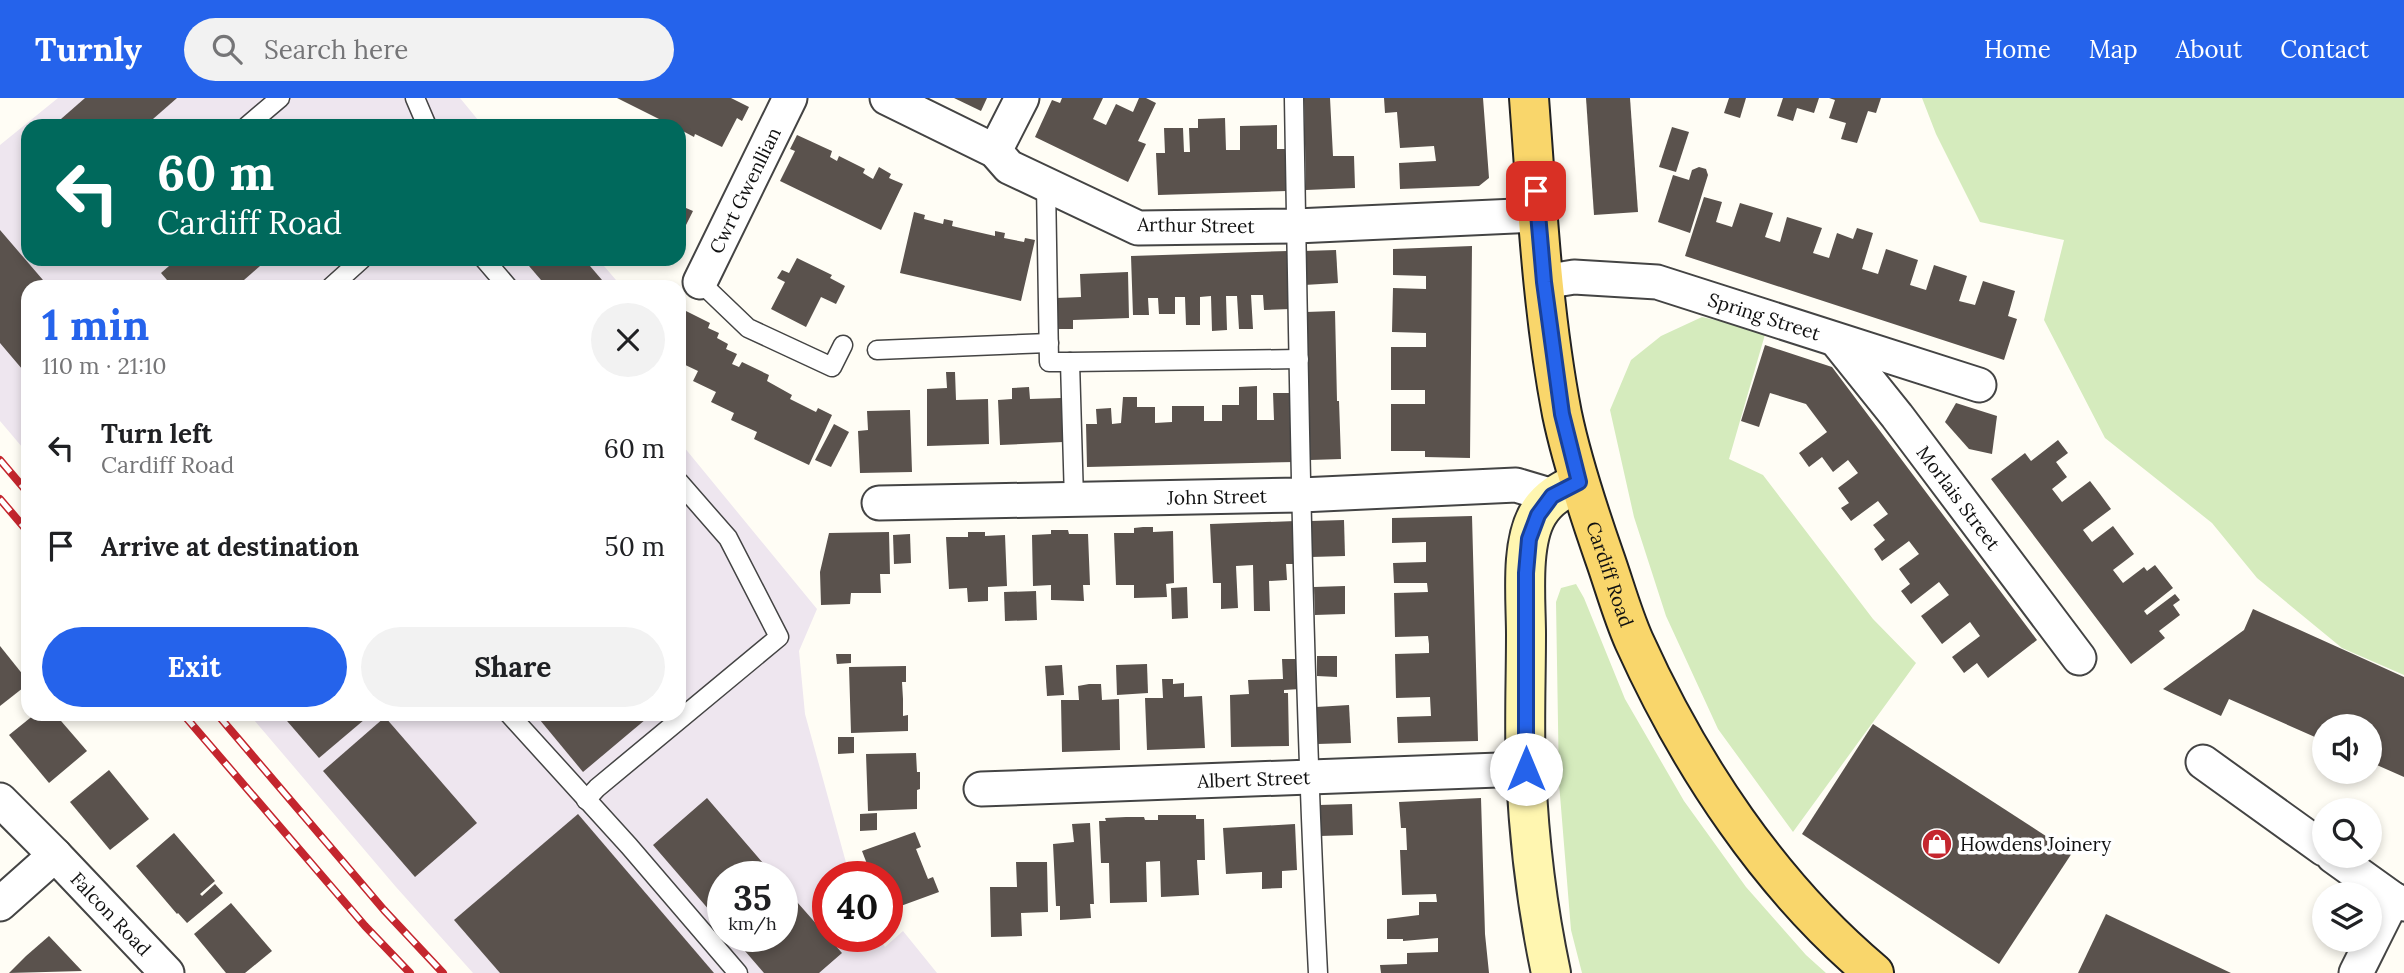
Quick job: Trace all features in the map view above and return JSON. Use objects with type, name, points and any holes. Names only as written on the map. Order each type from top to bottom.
[{"type":"main road","name":"Cardiff Road","points":[[1530,98],[1544,282],[1562,414],[1566,489],[1633,639],[1672,718],[1720,797],[1767,861],[1811,913],[1874,973]]},
{"type":"street","name":"Cwrt Gwenllian","points":[[700,282],[789,98]]},
{"type":"street","name":"Arthur Street","points":[[887,98],[995,151],[1009,167],[1138,228],[1296,226],[1399,219],[1538,215]]},
{"type":"street","points":[[995,151],[1022,98]]},
{"type":"street","name":"Spring Street","points":[[1544,282],[1574,277],[1657,282],[1979,385]]},
{"type":"street","name":"Morlais Street","points":[[1836,340],[1897,416],[2079,658]]},
{"type":"street","name":"John Street","points":[[879,503],[1301,495],[1516,485],[1566,489]]},
{"type":"street","points":[[1551,973],[1539,917],[1528,819],[1526,573],[1529,539],[1538,515],[1566,489]]},
{"type":"street","points":[[2203,762],[2312,840]]},
{"type":"street","name":"Albert Street","points":[[981,789],[1526,769]]},
{"type":"street","name":"Falcon Road","points":[[0,800],[167,973]]},
{"type":"street","name":"Falcon Road","points":[[0,904],[55,855]]},
{"type":"street","points":[[2350,868],[2399,902],[2356,973]]},
{"type":"lane","points":[[255,119],[280,98]]},
{"type":"lane","points":[[415,98],[424,119]]},
{"type":"lane","points":[[1294,98],[1301,495],[1318,973]]},
{"type":"lane","points":[[1046,185],[1049,362],[1299,359]]},
{"type":"lane","points":[[339,280],[354,266]]},
{"type":"lane","points":[[490,266],[502,280]]},
{"type":"lane","points":[[700,282],[748,328],[832,367],[843,345]]},
{"type":"lane","points":[[877,350],[1049,343]]},
{"type":"lane","points":[[1070,362],[1074,500]]},
{"type":"lane","points":[[686,490],[728,538],[779,637],[686,714]]},
{"type":"lane","points":[[515,721],[635,853],[738,973]]},
{"type":"lane","points":[[586,800],[678,721]]},
{"type":"shaded area","points":[[58,98],[460,98],[477,119],[32,119]]},
{"type":"shaded area","points":[[21,128],[21,266],[604,266],[616,280],[21,280],[21,446],[0,421],[0,145]]},
{"type":"shaded area","points":[[686,450],[817,609],[799,651],[805,714],[846,861],[812,861],[812,952],[903,952],[903,931],[937,973],[473,973],[255,721],[686,721]]},
{"type":"green space","points":[[1922,98],[2404,98],[2404,675],[2342,648],[2257,578],[2212,523],[2105,438],[2044,320],[2064,240],[1980,222],[1936,134]]},
{"type":"green space","points":[[1702,317],[1766,331],[1729,459],[1763,475],[1873,619],[1916,663],[1793,832],[1718,729],[1666,616],[1634,517],[1610,410],[1631,360],[1661,336]]},
{"type":"green space","points":[[1576,584],[1625,699],[1684,801],[1746,887],[1806,955],[1826,973],[1582,973],[1571,930],[1559,783],[1556,602],[1561,588]]},
{"type":"building","points":[[85,98],[177,98],[153,119],[61,119]]},
{"type":"building","points":[[617,98],[731,98],[749,107],[742,121],[737,118],[722,147],[695,134],[694,137],[686,133],[686,119],[659,119]]},
{"type":"building","points":[[954,98],[987,98],[981,111]]},
{"type":"building","points":[[1062,98],[1103,98],[1093,119],[1106,125],[1116,104],[1133,112],[1139,98],[1156,103],[1138,141],[1146,144],[1128,182],[1035,137],[1052,100],[1060,103]]},
{"type":"building","points":[[1304,98],[1330,98],[1333,156],[1354,156],[1355,188],[1306,190]]},
{"type":"building","points":[[1384,98],[1483,98],[1489,178],[1479,186],[1400,189],[1399,163],[1436,161],[1434,146],[1400,148],[1397,112],[1385,113]]},
{"type":"building","points":[[1586,98],[1630,98],[1638,212],[1594,215]]},
{"type":"building","points":[[1729,98],[1746,98],[1740,118],[1724,113]]},
{"type":"building","points":[[1783,98],[1819,98],[1814,113],[1797,108],[1793,121],[1777,116]]},
{"type":"building","points":[[1829,98],[1881,98],[1876,113],[1868,111],[1857,143],[1841,139],[1846,123],[1829,118],[1835,100]]},
{"type":"building","points":[[1225,118],[1226,150],[1240,150],[1240,126],[1277,125],[1277,149],[1285,149],[1287,191],[1158,195],[1156,153],[1165,153],[1164,128],[1183,128],[1184,152],[1190,152],[1189,128],[1198,128],[1198,119]]},
{"type":"building","points":[[1672,127],[1689,132],[1676,172],[1659,167]]},
{"type":"building","points":[[797,135],[832,151],[830,157],[837,161],[839,156],[865,169],[863,173],[873,179],[879,167],[891,174],[889,178],[903,184],[881,230],[780,181],[795,151],[790,149]]},
{"type":"building","points":[[1699,167],[1706,169],[1708,175],[1690,233],[1658,222],[1673,175],[1689,180],[1692,170]]},
{"type":"building","points":[[1704,197],[1722,202],[1716,222],[1732,227],[1740,203],[1773,213],[1765,237],[1780,242],[1787,217],[1822,228],[1813,253],[1829,258],[1837,233],[1853,239],[1857,228],[1873,233],[1862,269],[1878,274],[1886,249],[1918,260],[1910,285],[1926,290],[1934,265],[1967,276],[1959,301],[1975,305],[1983,281],[2015,291],[2008,316],[2017,319],[2004,360],[1685,256]]},
{"type":"building","points":[[686,208],[693,211],[686,225]]},
{"type":"building","points":[[914,212],[925,215],[924,219],[943,224],[944,219],[953,221],[952,226],[973,231],[995,236],[995,231],[1005,233],[1004,238],[1024,242],[1025,238],[1035,240],[1021,301],[900,273]]},
{"type":"building","points":[[0,230],[21,254],[21,266],[31,266],[43,280],[21,280],[21,368],[0,343]]},
{"type":"building","points":[[1472,246],[1470,458],[1425,457],[1425,451],[1391,451],[1391,404],[1425,404],[1425,390],[1391,390],[1391,347],[1426,347],[1426,333],[1392,332],[1393,288],[1426,289],[1426,276],[1393,275],[1393,249]]},
{"type":"building","points":[[1336,250],[1338,283],[1304,285],[1303,251]]},
{"type":"building","points":[[1288,251],[1290,309],[1264,310],[1263,295],[1251,295],[1253,329],[1239,329],[1237,296],[1226,296],[1227,330],[1212,331],[1211,296],[1200,297],[1200,325],[1186,325],[1185,297],[1175,297],[1175,314],[1159,314],[1158,298],[1148,298],[1149,315],[1133,315],[1131,256]]},
{"type":"building","points":[[797,258],[832,275],[830,278],[845,286],[836,304],[821,297],[806,327],[771,309],[785,282],[777,278],[782,270],[789,273]]},
{"type":"building","points":[[169,266],[260,266],[244,280],[167,280],[161,273]]},
{"type":"building","points":[[529,266],[590,266],[602,280],[541,280]]},
{"type":"building","points":[[1128,272],[1129,318],[1073,320],[1073,329],[1057,329],[1056,298],[1081,297],[1080,274]]},
{"type":"building","points":[[686,311],[710,323],[708,328],[719,333],[717,338],[728,344],[726,349],[737,354],[732,364],[739,367],[742,362],[769,375],[767,381],[792,395],[790,399],[816,412],[818,408],[832,415],[809,465],[754,439],[757,432],[731,420],[734,413],[711,402],[716,392],[693,381],[698,371],[686,365]]},
{"type":"building","points":[[1335,311],[1341,459],[1310,460],[1306,312]]},
{"type":"building","points":[[1765,345],[1832,367],[2037,640],[1988,678],[1977,663],[1964,673],[1952,657],[1980,636],[1970,622],[1942,644],[1921,616],[1949,595],[1939,582],[1911,604],[1901,591],[1910,584],[1899,569],[1919,554],[1909,541],[1882,561],[1874,549],[1885,540],[1873,525],[1888,514],[1878,501],[1851,521],[1841,508],[1849,503],[1838,488],[1858,473],[1848,460],[1833,472],[1822,457],[1809,467],[1799,453],[1827,432],[1806,404],[1770,393],[1759,427],[1741,421]]},
{"type":"building","points":[[946,372],[955,372],[956,400],[988,399],[989,444],[927,446],[927,389],[947,388]]},
{"type":"building","points":[[1257,386],[1257,420],[1274,420],[1273,393],[1292,393],[1294,462],[1087,467],[1086,424],[1097,424],[1096,409],[1111,408],[1112,424],[1121,423],[1123,397],[1137,397],[1137,407],[1155,407],[1155,423],[1172,422],[1172,406],[1204,406],[1204,421],[1222,421],[1222,405],[1239,405],[1239,387]]},
{"type":"building","points":[[1029,387],[1030,399],[1061,398],[1063,442],[1000,445],[998,400],[1012,399],[1012,388]]},
{"type":"building","points":[[1956,403],[1997,416],[1992,454],[1969,449],[1945,422]]},
{"type":"building","points":[[910,410],[912,472],[860,473],[858,431],[868,430],[867,411]]},
{"type":"building","points":[[834,424],[849,432],[831,467],[815,460]]},
{"type":"building","points":[[2058,440],[2068,453],[2056,462],[2067,477],[2052,489],[2062,502],[2090,481],[2100,494],[2111,509],[2083,530],[2092,542],[2113,526],[2134,554],[2113,570],[2123,583],[2144,567],[2147,571],[2155,565],[2173,588],[2144,611],[2147,615],[2175,594],[2180,600],[2173,605],[2180,615],[2159,631],[2165,638],[2131,664],[1991,479],[2025,453],[2031,461]]},
{"type":"building","points":[[1472,516],[1478,741],[1398,743],[1397,717],[1431,716],[1430,697],[1396,698],[1395,654],[1429,653],[1429,644],[1428,636],[1395,637],[1394,593],[1428,592],[1427,583],[1394,583],[1393,563],[1426,562],[1426,542],[1392,543],[1392,518]]},
{"type":"building","points":[[1344,520],[1345,556],[1311,557],[1311,521]]},
{"type":"building","points":[[1296,521],[1297,564],[1286,564],[1287,580],[1269,581],[1270,611],[1254,611],[1253,565],[1236,566],[1238,608],[1221,609],[1221,583],[1213,583],[1210,524]]},
{"type":"building","points":[[1153,527],[1153,532],[1173,531],[1174,583],[1166,584],[1167,597],[1134,598],[1134,585],[1116,585],[1114,533],[1134,533],[1134,528]]},
{"type":"building","points":[[1051,530],[1088,534],[1090,585],[1083,585],[1084,601],[1051,600],[1051,585],[1033,586],[1032,535],[1051,534]]},
{"type":"building","points":[[889,532],[890,574],[880,574],[881,593],[851,593],[850,604],[821,605],[820,572],[829,533]]},
{"type":"building","points":[[968,532],[985,532],[985,536],[1005,535],[1007,586],[988,587],[988,601],[968,602],[967,588],[949,589],[946,537],[968,537]]},
{"type":"building","points":[[910,534],[911,563],[894,564],[893,535]]},
{"type":"building","points":[[1345,586],[1345,614],[1315,615],[1314,587]]},
{"type":"building","points":[[1187,587],[1188,618],[1172,619],[1171,588]]},
{"type":"building","points":[[1036,591],[1037,620],[1005,621],[1004,592]]},
{"type":"building","points":[[2253,609],[2404,677],[2404,777],[2382,767],[2382,714],[2312,714],[2312,736],[2229,699],[2221,716],[2163,689],[2244,630]]},
{"type":"building","points":[[0,646],[21,672],[21,690],[0,706]]},
{"type":"building","points":[[836,654],[851,654],[851,663],[837,664]]},
{"type":"building","points":[[1317,656],[1337,656],[1337,677],[1317,676]]},
{"type":"building","points":[[1282,659],[1299,659],[1300,689],[1284,690],[1284,693],[1288,693],[1289,746],[1231,747],[1230,695],[1249,694],[1248,680],[1283,679]]},
{"type":"building","points":[[1147,664],[1148,693],[1117,695],[1116,665]]},
{"type":"building","points":[[1062,665],[1064,695],[1047,696],[1045,666]]},
{"type":"building","points":[[906,666],[906,682],[902,682],[903,716],[908,715],[908,731],[851,733],[849,667]]},
{"type":"building","points":[[1162,679],[1173,679],[1173,684],[1184,683],[1184,697],[1202,696],[1205,748],[1147,750],[1145,698],[1163,698]]},
{"type":"building","points":[[1101,684],[1102,700],[1119,699],[1120,750],[1062,752],[1061,700],[1079,700],[1078,686]]},
{"type":"building","points":[[1349,705],[1351,743],[1317,744],[1316,707]]},
{"type":"building","points":[[26,721],[61,721],[87,751],[49,783],[9,735]]},
{"type":"building","points":[[287,721],[363,721],[319,758]]},
{"type":"building","points":[[380,721],[388,721],[477,823],[415,877],[323,771]]},
{"type":"building","points":[[541,721],[644,721],[583,772]]},
{"type":"building","name":"Howdens Joinery","points":[[1873,724],[2072,853],[1999,964],[1802,834]]},
{"type":"building","points":[[838,737],[854,737],[854,753],[838,754]]},
{"type":"building","points":[[916,753],[917,772],[920,772],[917,809],[868,811],[866,754]]},
{"type":"building","points":[[109,770],[149,819],[110,850],[70,802]]},
{"type":"building","points":[[707,798],[761,861],[707,861],[707,907],[653,845]]},
{"type":"building","points":[[1481,798],[1485,934],[1489,973],[1381,973],[1380,965],[1407,964],[1407,953],[1438,952],[1438,938],[1403,941],[1387,939],[1387,919],[1419,915],[1419,902],[1437,902],[1436,894],[1402,895],[1400,850],[1407,850],[1406,828],[1401,828],[1399,802]]},
{"type":"building","points":[[1352,804],[1353,835],[1320,836],[1319,805]]},
{"type":"building","points":[[877,813],[877,830],[860,831],[860,814]]},
{"type":"building","points":[[578,814],[714,973],[500,973],[454,920]]},
{"type":"building","points":[[1158,815],[1196,815],[1196,819],[1204,819],[1205,860],[1197,860],[1199,895],[1161,897],[1160,861],[1146,862],[1147,902],[1110,903],[1109,863],[1101,863],[1099,821],[1126,817],[1158,820]]},
{"type":"building","points":[[1090,823],[1094,904],[1090,904],[1091,918],[1060,920],[1060,906],[1056,906],[1053,844],[1074,842],[1072,824]]},
{"type":"building","points":[[1295,824],[1297,870],[1282,871],[1282,888],[1262,889],[1262,872],[1226,874],[1223,828]]},
{"type":"building","points":[[915,832],[921,847],[916,849],[928,879],[933,877],[939,892],[903,905],[903,861],[866,861],[862,851]]},
{"type":"building","points":[[174,833],[215,881],[200,894],[202,896],[215,884],[223,893],[187,923],[136,866]]},
{"type":"building","points":[[1016,862],[1047,862],[1048,912],[1021,913],[1022,936],[991,937],[990,887],[1017,887]]},
{"type":"building","points":[[231,903],[272,951],[245,973],[226,973],[194,934]]},
{"type":"building","points":[[798,903],[812,919],[812,952],[842,953],[819,973],[764,973],[746,952],[798,952]]},
{"type":"building","points":[[2106,914],[2231,973],[2078,973]]},
{"type":"building","points":[[49,936],[82,971],[9,973],[26,956]]},
{"type":"railway","points":[[0,460],[21,485]]},
{"type":"railway","points":[[0,499],[21,524]]},
{"type":"railway","points":[[189,721],[365,926],[410,973]]},
{"type":"railway","points":[[223,721],[384,910],[443,973]]},
{"type":"place","name":"Howdens Joinery","points":[[1937,844]]},
{"type":"route","points":[[1526,769],[1526,573],[1529,539],[1538,515],[1552,496],[1579,482],[1562,414],[1544,282],[1536,191]]}]
